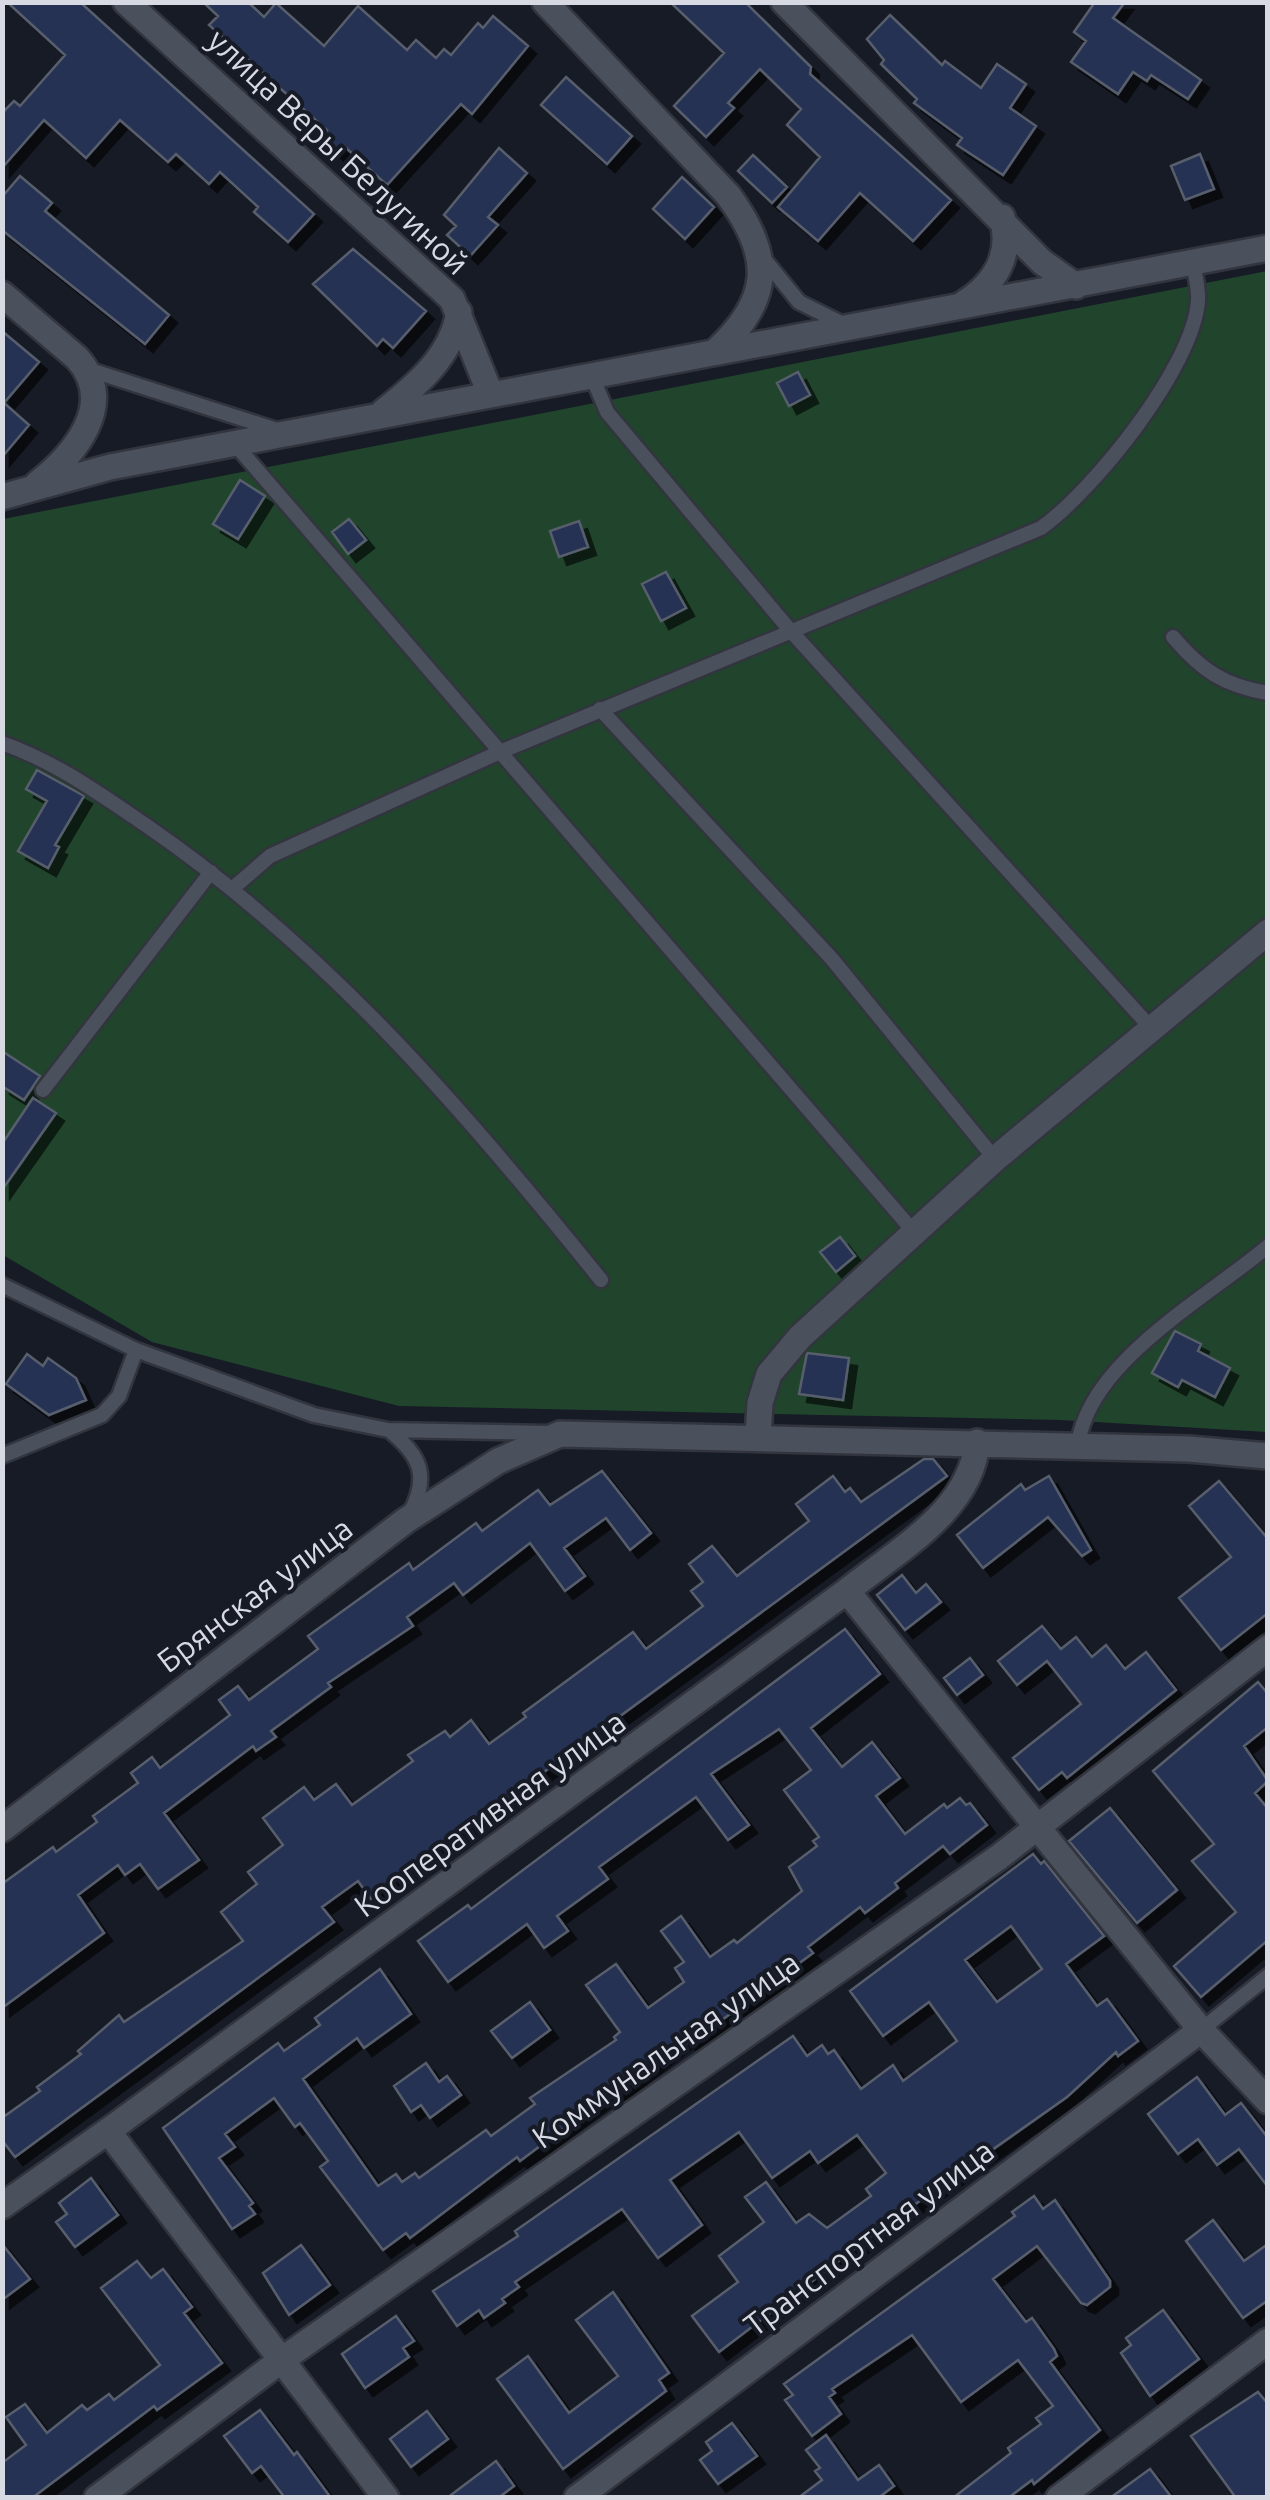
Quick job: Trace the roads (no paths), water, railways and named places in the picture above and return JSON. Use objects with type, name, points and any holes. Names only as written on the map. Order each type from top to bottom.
[{"type":"street","name":"улица Веры Белугиной","points":[[126,2],[443,290],[459,312]]},
{"type":"street","points":[[545,2],[728,195],[750,224],[760,252],[759,289],[749,314],[714,352]]},
{"type":"street","points":[[784,2],[1002,217],[1042,262],[1076,286]]},
{"type":"street","points":[[959,307],[986,287],[1002,263],[1008,240],[1002,217]]},
{"type":"street","points":[[2,497],[234,442],[1268,248]]},
{"type":"street","points":[[2,294],[87,369],[96,394],[88,424],[60,464],[34,487]]},
{"type":"street","points":[[459,312],[490,394]]},
{"type":"street","points":[[377,417],[431,368],[456,330],[459,312]]},
{"type":"street","points":[[758,1436],[763,1391],[782,1355],[995,1159],[1268,932]]},
{"type":"street","points":[[560,1434],[977,1442],[1268,1456]]},
{"type":"street","name":"Брянская улица","points":[[2,1829],[405,1521],[498,1461],[560,1434]]},
{"type":"street","name":"Кооперативная улица","points":[[2,2206],[847,1591],[948,1506],[975,1468],[977,1442]]},
{"type":"street","points":[[847,1591],[1201,2030],[1268,2101]]},
{"type":"street","name":"Коммунальная улица","points":[[97,2498],[283,2359],[1036,1830],[1268,1648]]},
{"type":"street","name":"Транспортная улица","points":[[577,2498],[1201,2030]]},
{"type":"street","points":[[108,2131],[386,2498]]},
{"type":"street","points":[[1059,2498],[1268,2341]]},
{"type":"lane","points":[[760,252],[799,302],[851,327]]},
{"type":"lane","points":[[232,890],[270,856],[500,752],[1041,528],[1110,462],[1157,396],[1196,310],[1193,263]]},
{"type":"lane","points":[[87,369],[284,433]]},
{"type":"lane","points":[[591,374],[608,412],[790,629],[1152,1028]]},
{"type":"lane","points":[[234,442],[914,1232]]},
{"type":"lane","points":[[1172,637],[1212,676],[1236,688],[1268,693]]},
{"type":"lane","points":[[600,710],[832,959],[995,1159]]},
{"type":"lane","points":[[2,743],[55,765],[211,872],[296,943],[425,1070],[602,1280]]},
{"type":"lane","points":[[43,1090],[211,872]]},
{"type":"lane","points":[[1078,1446],[1086,1409],[1106,1380],[1268,1246]]},
{"type":"lane","points":[[2,1285],[136,1350],[314,1415],[388,1430],[560,1434]]},
{"type":"lane","points":[[2,1456],[102,1415],[120,1396],[136,1350]]},
{"type":"lane","points":[[388,1430],[414,1452],[422,1472],[418,1497],[405,1521]]},
{"type":"lane","points":[[1201,2030],[1268,1976]]}]
